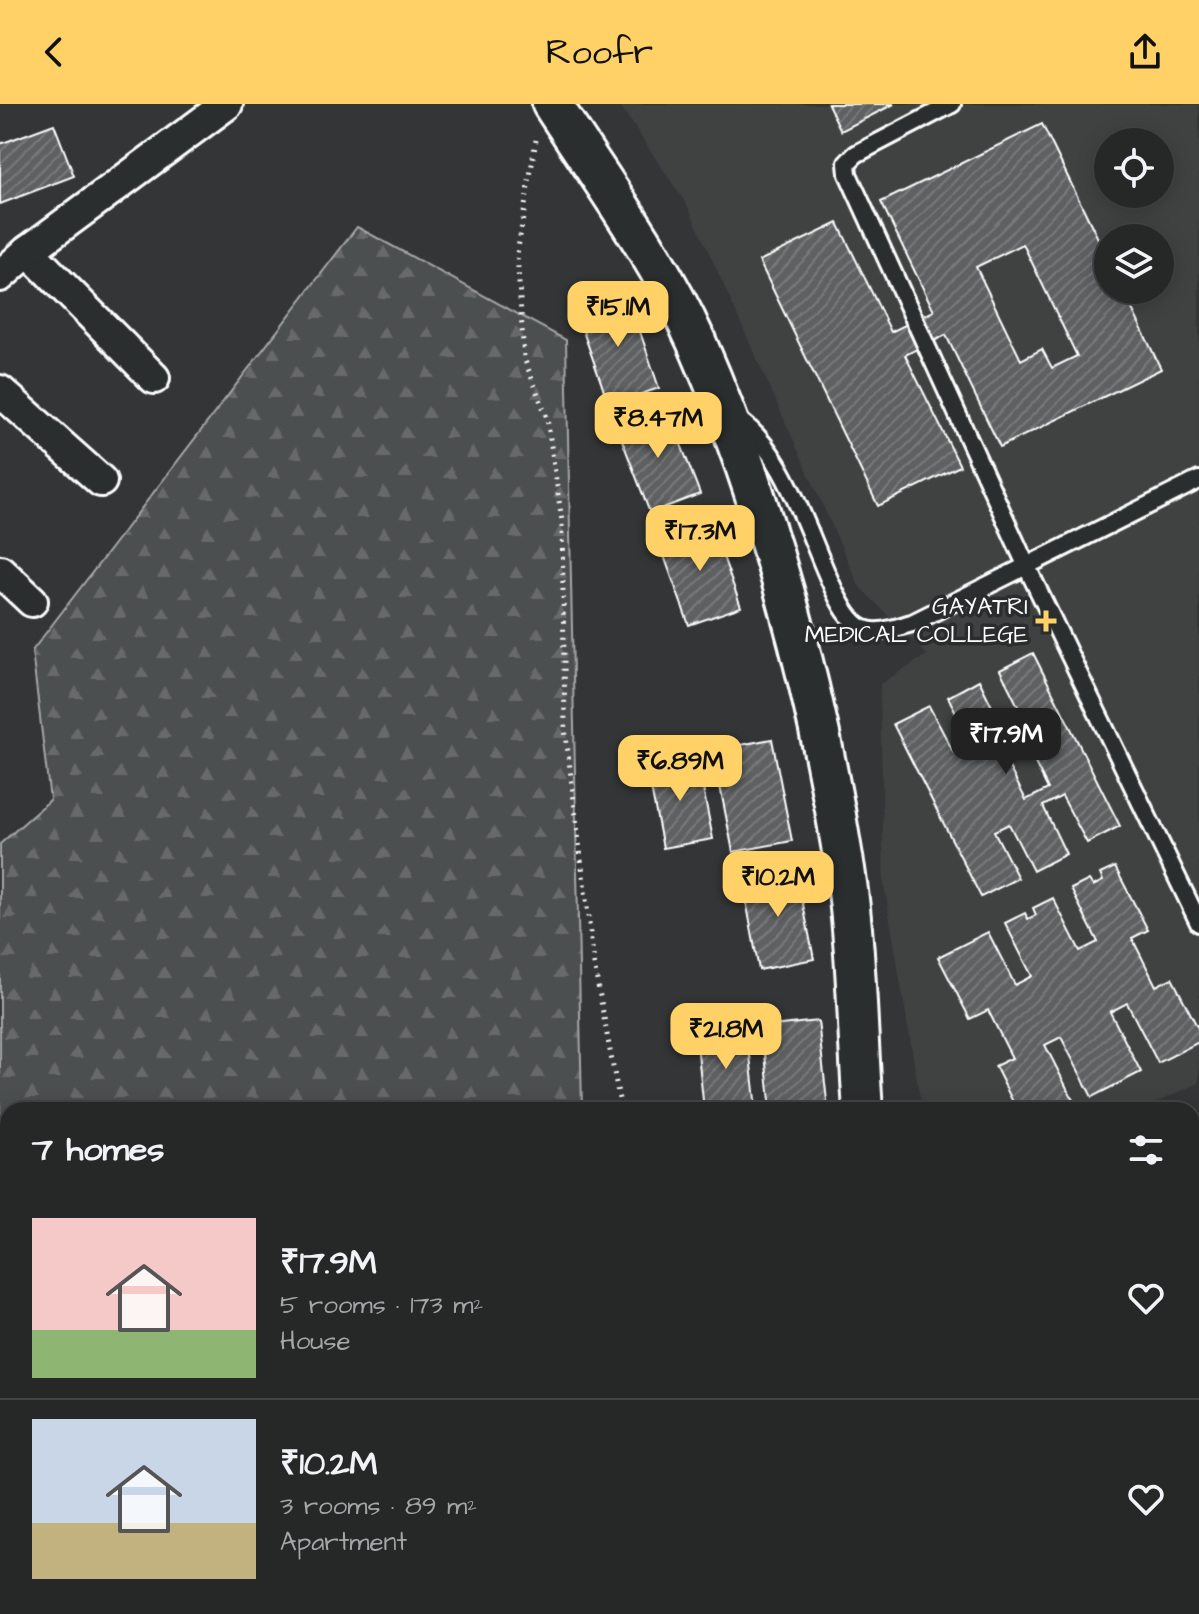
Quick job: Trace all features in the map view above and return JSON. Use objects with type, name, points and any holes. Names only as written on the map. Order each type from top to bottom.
[{"type":"street","points":[[0,276],[28,251],[227,104]]},
{"type":"street","points":[[545,119],[638,236],[695,339],[774,554],[829,777],[846,873],[862,1102]]},
{"type":"street","points":[[28,251],[154,378]]},
{"type":"street","points":[[0,391],[101,481]]},
{"type":"street","points":[[0,571],[32,601]]},
{"type":"lane","points":[[952,104],[856,154],[847,163],[848,174],[1027,567],[1199,923]]},
{"type":"lane","points":[[724,412],[751,428],[772,453],[799,503],[837,596],[848,615],[863,629],[882,631],[912,623],[1199,480]]},
{"type":"path","points":[[545,119],[517,254],[524,358],[547,418],[562,521],[565,728],[594,964],[620,1102]]},
{"type":"shaded area","name":"GAYATRI MEDICAL COLLEGE","points":[[619,104],[1199,104],[1199,1083],[1157,1102],[921,1102],[884,884],[880,684],[927,655],[859,586],[689,208]]},
{"type":"green space","points":[[357,227],[566,340],[582,1102],[0,1102],[0,844],[50,800],[32,651]]},
{"type":"building","points":[[828,104],[894,104],[841,131]]},
{"type":"building","points":[[54,124],[74,176],[0,204],[0,144]]},
{"type":"building","points":[[1042,124],[1094,230],[1094,304],[1130,304],[1161,369],[1000,447],[946,335],[905,355],[960,466],[878,506],[759,261],[838,223],[891,332],[934,311],[881,202]],"holes":[[[1023,244],[1077,356],[1052,368],[1042,349],[1021,360],[976,267]]]},
{"type":"building","points":[[627,293],[659,388],[609,405],[576,311]]},
{"type":"building","points":[[667,408],[700,494],[650,513],[617,427]]},
{"type":"building","points":[[710,520],[741,607],[689,625],[658,539]]},
{"type":"building","points":[[1033,653],[1120,826],[1087,843],[1062,796],[1043,806],[1066,854],[1033,871],[1009,824],[994,831],[1018,878],[981,897],[893,724],[929,706],[954,753],[972,744],[948,697],[979,680],[1002,727],[1023,716],[1000,670]],"holes":[[[1021,735],[1048,789],[1026,800],[998,746]]]},
{"type":"building","points":[[772,739],[792,841],[733,852],[713,750]]},
{"type":"building","points":[[697,758],[713,839],[663,848],[647,768]]},
{"type":"building","points":[[1115,867],[1148,930],[1132,938],[1156,986],[1172,978],[1199,1030],[1199,1042],[1158,1063],[1127,1003],[1110,1012],[1141,1072],[1092,1097],[1061,1037],[1045,1045],[1074,1102],[1013,1102],[995,1066],[1012,1058],[988,1010],[970,1019],[938,957],[988,932],[1015,985],[1032,976],[1005,923],[1025,913],[1028,919],[1036,915],[1033,908],[1053,898],[1080,951],[1098,942],[1071,889],[1089,880],[1093,886],[1103,881],[1100,874]]},
{"type":"building","points":[[796,869],[814,959],[759,970],[742,879]]},
{"type":"building","points":[[818,1021],[827,1102],[770,1102],[762,1027]]},
{"type":"building","points":[[747,1029],[755,1102],[703,1102],[696,1034]]},
{"type":"place","name":"GAYATRI MEDICAL COLLEGE","points":[[1046,621]]}]
